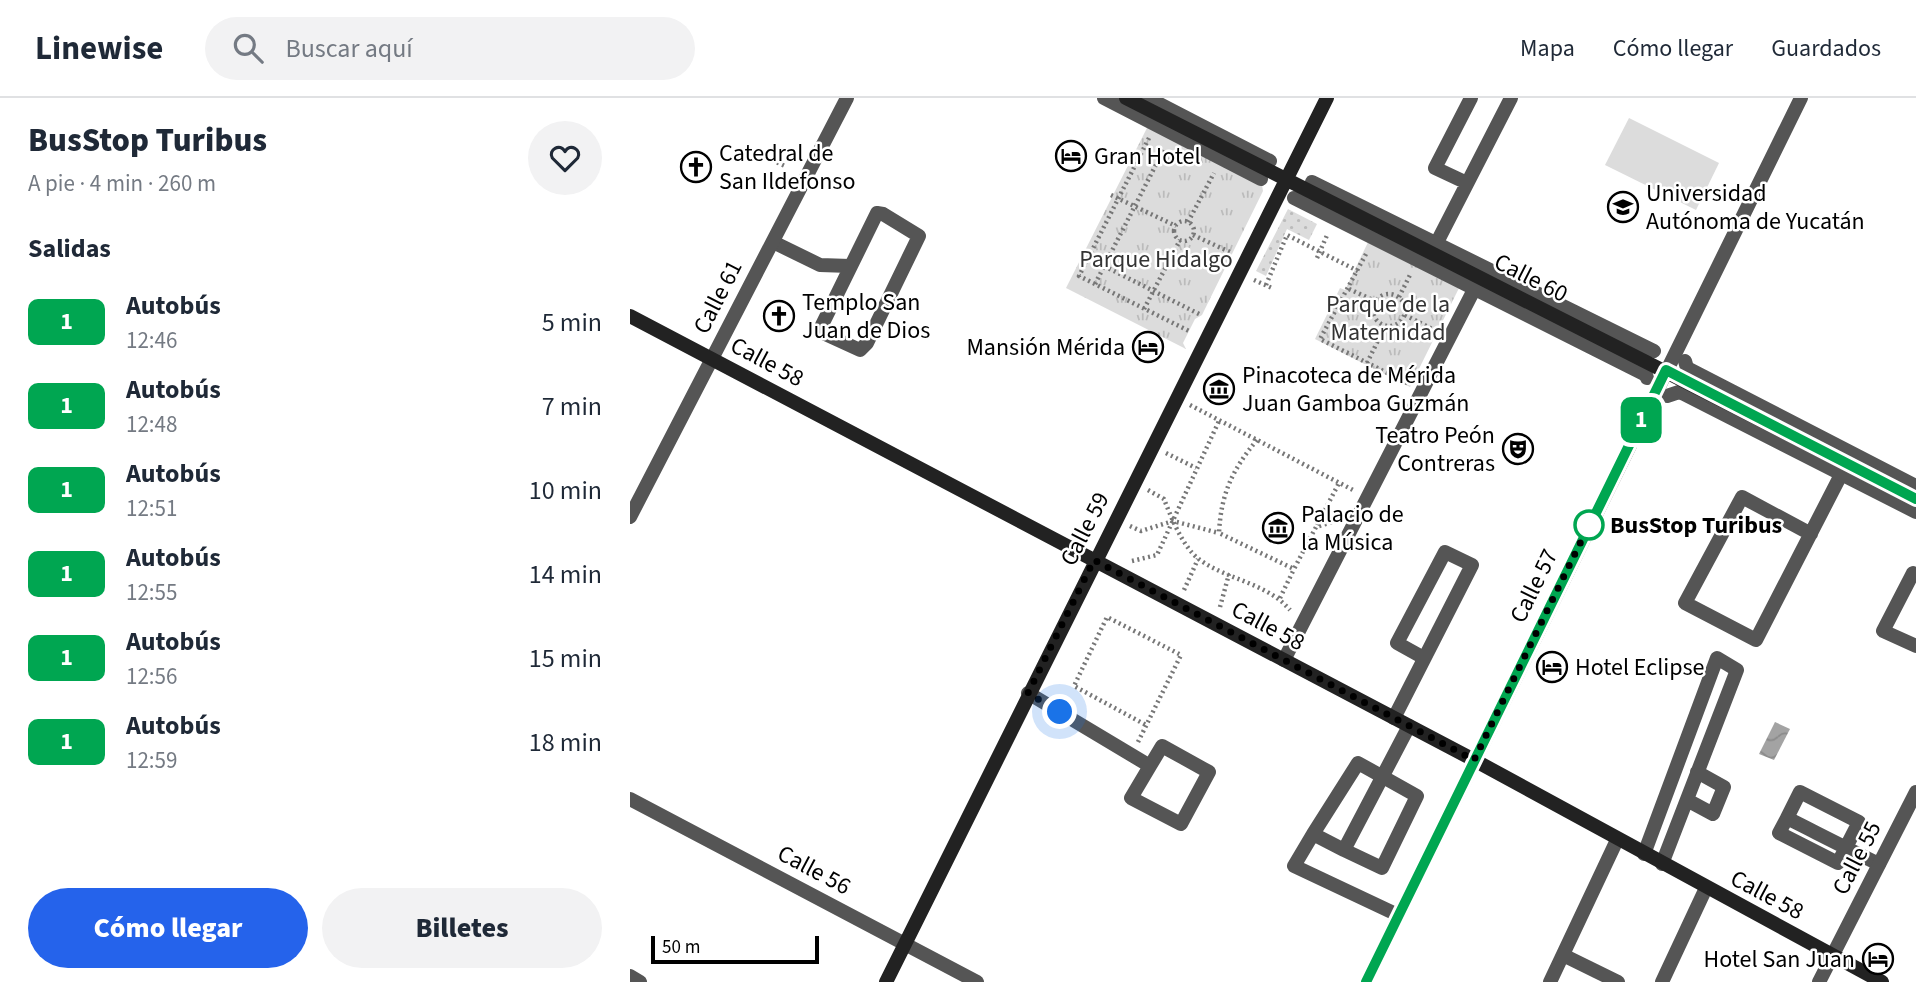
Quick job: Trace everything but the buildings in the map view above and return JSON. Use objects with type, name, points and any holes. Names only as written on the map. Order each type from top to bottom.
[{"type":"main road","name":"Calle 60","points":[[1126,98],[1286,181],[1434,248],[1477,283],[1666,370],[1844,469],[1916,499]]},
{"type":"main road","name":"Calle 59","points":[[886,982],[1094,560],[1327,98]]},
{"type":"main road","name":"Calle 58","points":[[630,316],[1474,760],[1882,982]]},
{"type":"street","name":"Calle 61","points":[[630,517],[847,98]]},
{"type":"street","points":[[1104,98],[1261,179]]},
{"type":"street","points":[[1147,98],[1270,162]]},
{"type":"street","points":[[1467,183],[1436,168],[1471,98]]},
{"type":"street","points":[[1434,248],[1511,98]]},
{"type":"street","name":"Calle 57","points":[[1366,982],[1801,98]]},
{"type":"street","points":[[1312,182],[1434,248],[1654,351]]},
{"type":"street","points":[[1294,198],[1417,260],[1477,283],[1646,375],[1647,379]]},
{"type":"street","points":[[877,213],[919,236],[867,343],[860,350],[822,330],[837,290],[850,267],[877,213]]},
{"type":"street","points":[[773,242],[820,265],[850,267]]},
{"type":"street","points":[[820,265],[837,290]]},
{"type":"street","points":[[1284,660],[1477,283]]},
{"type":"street","points":[[1685,361],[1687,368],[1916,486]]},
{"type":"street","points":[[1667,396],[1679,392],[1844,469],[1916,512]]},
{"type":"street","points":[[1811,534],[1742,498],[1685,603],[1756,640],[1811,534],[1844,469]]},
{"type":"street","points":[[1394,718],[1472,565],[1445,552],[1397,643],[1424,659]]},
{"type":"street","points":[[1916,575],[1913,573],[1882,631],[1916,646]]},
{"type":"street","points":[[1644,854],[1717,657],[1737,670],[1662,864]]},
{"type":"street","points":[[1028,693],[1150,766]]},
{"type":"street","points":[[1344,850],[1409,726]]},
{"type":"street","points":[[1162,746],[1209,772],[1181,824],[1131,798],[1150,766],[1162,746]]},
{"type":"street","points":[[1313,834],[1381,869],[1416,796],[1358,763],[1313,834],[1294,866],[1398,915]]},
{"type":"street","points":[[1687,800],[1713,814],[1724,787],[1698,772]]},
{"type":"street","points":[[1846,848],[1859,822],[1800,792],[1787,818],[1846,848],[1879,864]]},
{"type":"street","name":"Calle 55","points":[[1819,982],[1916,792]]},
{"type":"street","name":"Calle 56","points":[[630,799],[977,982]]},
{"type":"street","points":[[1550,982],[1616,839]]},
{"type":"street","points":[[1662,982],[1706,888]]},
{"type":"street","points":[[1563,956],[1618,982]]},
{"type":"street","points":[[630,976],[640,982]]},
{"type":"path","points":[[1155,125],[1080,276],[1189,331]]},
{"type":"path","points":[[1095,284],[1167,142]]},
{"type":"path","points":[[767,158],[785,166]]},
{"type":"path","points":[[1188,222],[1221,159]]},
{"type":"path","points":[[1111,195],[1176,226]]},
{"type":"path","points":[[1317,258],[1336,219]]},
{"type":"path","points":[[1180,222],[1188,222],[1193,226],[1193,236],[1189,240],[1180,240],[1174,232],[1176,226],[1180,222]]},
{"type":"path","points":[[1266,285],[1287,235],[1358,271]]},
{"type":"path","points":[[1193,236],[1230,253]]},
{"type":"path","points":[[1374,238],[1349,289],[1345,296],[1342,295],[1319,337],[1422,391]]},
{"type":"path","points":[[1144,309],[1180,240]]},
{"type":"path","points":[[1222,264],[1230,253],[1233,241]]},
{"type":"path","points":[[1399,297],[1417,260]]},
{"type":"path","points":[[1104,266],[1197,313],[1203,301]]},
{"type":"path","points":[[1250,278],[1272,288]]},
{"type":"path","points":[[1349,289],[1375,301]]},
{"type":"path","points":[[1383,295],[1399,297],[1405,305],[1405,316],[1398,324],[1385,326],[1374,317],[1375,301],[1383,295]]},
{"type":"path","points":[[1405,316],[1450,337]]},
{"type":"path","points":[[1367,363],[1385,326]]},
{"type":"path","points":[[1186,404],[1367,498]]},
{"type":"path","points":[[1125,563],[1157,555],[1220,421]]},
{"type":"path","points":[[1219,533],[1224,491],[1232,474],[1257,440]]},
{"type":"path","points":[[1162,451],[1196,468]]},
{"type":"path","points":[[1280,598],[1339,483]]},
{"type":"path","points":[[1144,488],[1164,499],[1173,521],[1198,559],[1280,598],[1303,625]]},
{"type":"path","points":[[1316,527],[1360,513]]},
{"type":"path","points":[[1126,524],[1141,531],[1173,521],[1219,533],[1294,569]]},
{"type":"path","points":[[1182,593],[1198,559]]},
{"type":"path","points":[[1219,611],[1229,574]]},
{"type":"path","points":[[1131,755],[1181,655],[1107,617],[1074,686],[1146,724]]},
{"type":"green space","points":[[1629,118],[1719,163],[1696,210],[1605,165]]},
{"type":"green space","name":"Parque Hidalgo","points":[[1150,122],[1261,179],[1263,191],[1202,315],[1195,319],[1183,343],[1186,349],[1066,288]]},
{"type":"green space","points":[[1288,209],[1317,224],[1309,240],[1287,229],[1266,276],[1256,271]]},
{"type":"green space","name":"Parque de la Maternidad","points":[[1371,236],[1462,282],[1410,387],[1315,339],[1340,288],[1345,290]]},
{"type":"water","points":[[1775,722],[1790,729],[1774,760],[1759,754]]},
{"type":"bus line","name":"1","points":[[1366,982],[1666,370],[1916,499]]},
{"type":"place","name":"Gran Hotel","points":[[1071,156]]},
{"type":"place","name":"Catedral de San Ildefonso","points":[[696,167]]},
{"type":"place","name":"Universidad Autónoma de Yucatán","points":[[1623,207]]},
{"type":"place","name":"Templo San Juan de Dios","points":[[779,316]]},
{"type":"place","name":"Mansión Mérida","points":[[1148,347]]},
{"type":"place","name":"Pinacoteca de Mérida Juan Gamboa Guzmán","points":[[1219,389]]},
{"type":"place","name":"Teatro Peón Contreras","points":[[1518,449]]},
{"type":"place","name":"BusStop Turibus","points":[[1589,525]]},
{"type":"place","name":"Palacio de la Música","points":[[1278,528]]},
{"type":"place","name":"Hotel Eclipse","points":[[1552,667]]},
{"type":"place","name":"Hotel San Juan","points":[[1878,959]]},
{"type":"route","points":[[1060,712],[1028,693],[1094,560],[1474,760],[1589,525]]}]
